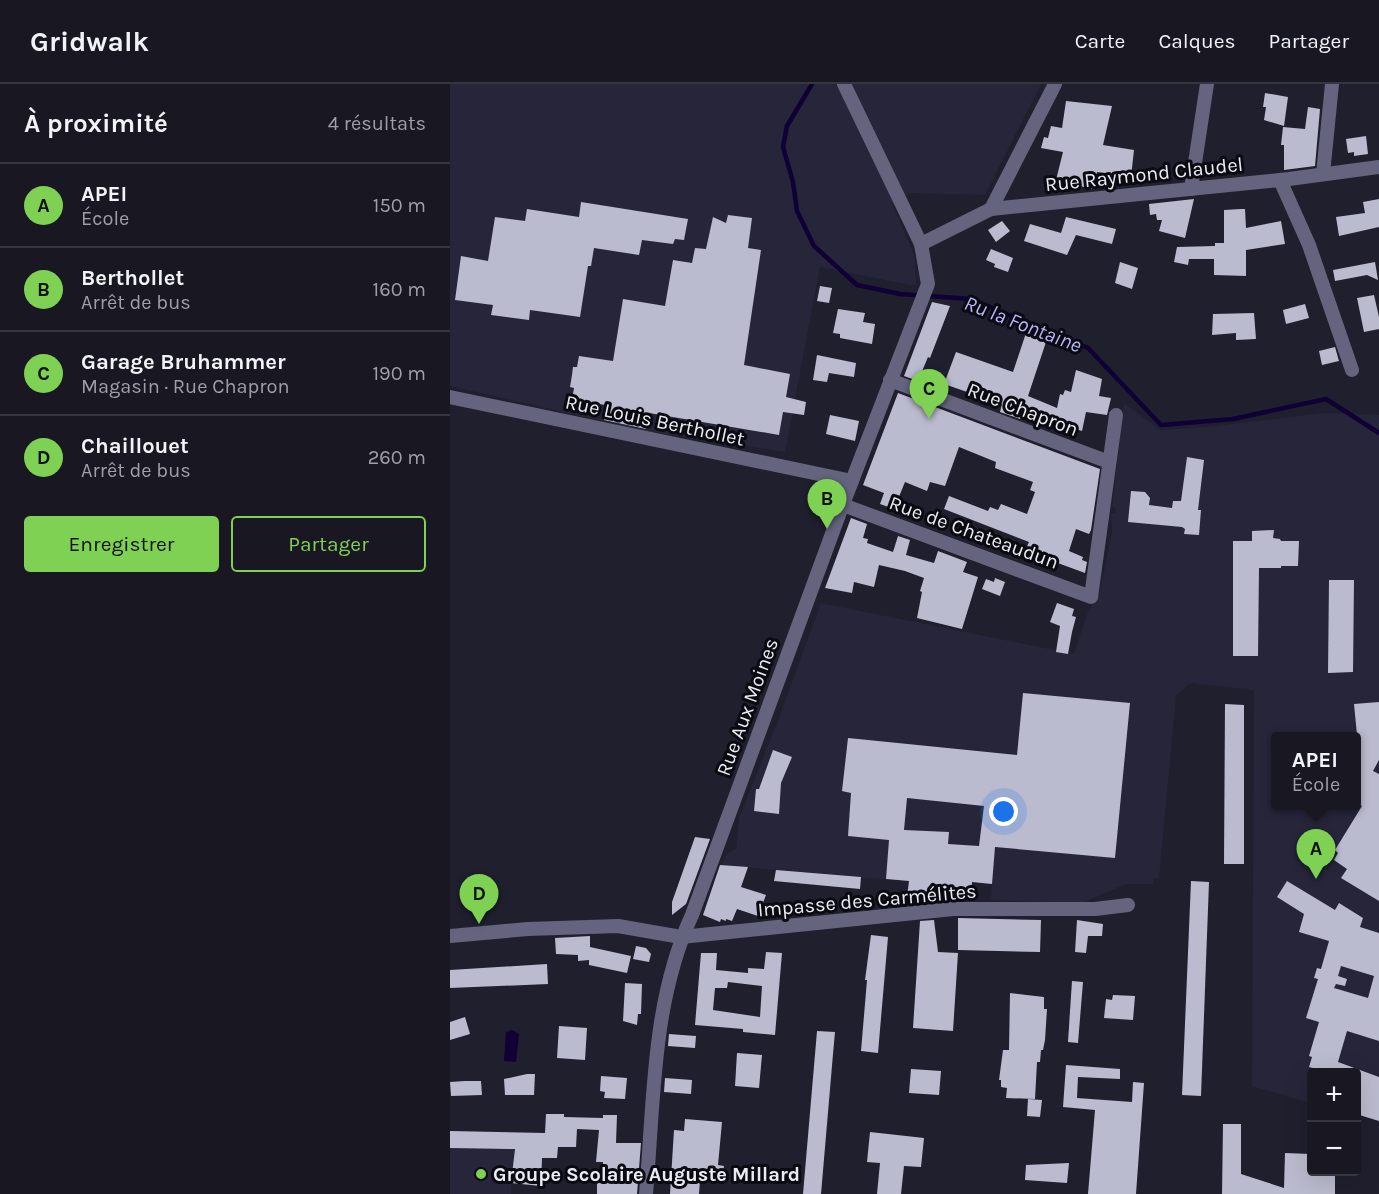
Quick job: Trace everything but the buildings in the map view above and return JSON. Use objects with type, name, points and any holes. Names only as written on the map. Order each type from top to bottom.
[{"type":"street","name":"Rue Aux Moines","points":[[646,1194],[661,1016],[675,953],[692,915],[843,505],[928,284],[921,244],[844,84]]},
{"type":"street","points":[[991,209],[1055,84]]},
{"type":"street","points":[[1191,189],[1207,84]]},
{"type":"street","points":[[1323,174],[1332,84]]},
{"type":"street","name":"Rue Raymond Claudel","points":[[921,244],[991,209],[1280,180],[1379,167]]},
{"type":"street","points":[[1280,180],[1312,254],[1352,370]]},
{"type":"street","name":"Rue Chapron","points":[[890,380],[1109,462]]},
{"type":"street","name":"Rue Louis Berthollet","points":[[450,397],[482,409],[852,481]]},
{"type":"street","points":[[1109,462],[1116,415]]},
{"type":"street","name":"Rue de Chateaudun","points":[[843,505],[1091,597],[1109,462]]},
{"type":"street","name":"Impasse des Carmélites","points":[[450,936],[528,928],[618,926],[681,937],[953,909],[1095,909],[1128,905]]},
{"type":"shaded area","points":[[450,84],[1041,84],[985,195],[910,193],[892,203],[915,257],[916,286],[820,267],[785,452],[646,431],[450,386]]},
{"type":"shaded area","points":[[1124,403],[1160,430],[1325,413],[1379,415],[1379,1077],[1361,1071],[1361,1068],[1307,1068],[1307,1102],[1252,1086],[1254,690],[1190,683],[1176,696],[1159,878],[1153,878],[1153,884],[1126,884],[1082,903],[991,900],[992,884],[891,874],[891,879],[881,879],[721,865],[727,854],[736,849],[739,818],[821,603],[1074,654],[1088,612],[1100,591],[1112,534],[1111,513],[1115,513],[1116,508],[1112,507]]},
{"type":"shaded area","points":[[512,1030],[519,1034],[516,1062],[504,1061],[506,1032]]},
{"type":"shaded area","name":"Groupe Scolaire Auguste Millard","points":[[450,1141],[515,1142],[511,1194],[450,1194]]},
{"type":"waterway","name":"Ru la Fontaine","points":[[812,84],[787,126],[783,147],[793,182],[797,211],[814,246],[857,285],[900,294],[971,299],[1088,348],[1161,425],[1233,419],[1326,399],[1379,433]]},
{"type":"place","name":"Garage Bruhammer","points":[[929,419]]},
{"type":"place","name":"Berthollet","points":[[827,529]]},
{"type":"place","name":"APEI","points":[[1316,879]]},
{"type":"place","name":"Chaillouet","points":[[479,924]]},
{"type":"place","name":"Groupe Scolaire Auguste Millard","points":[[481,1174]]}]
